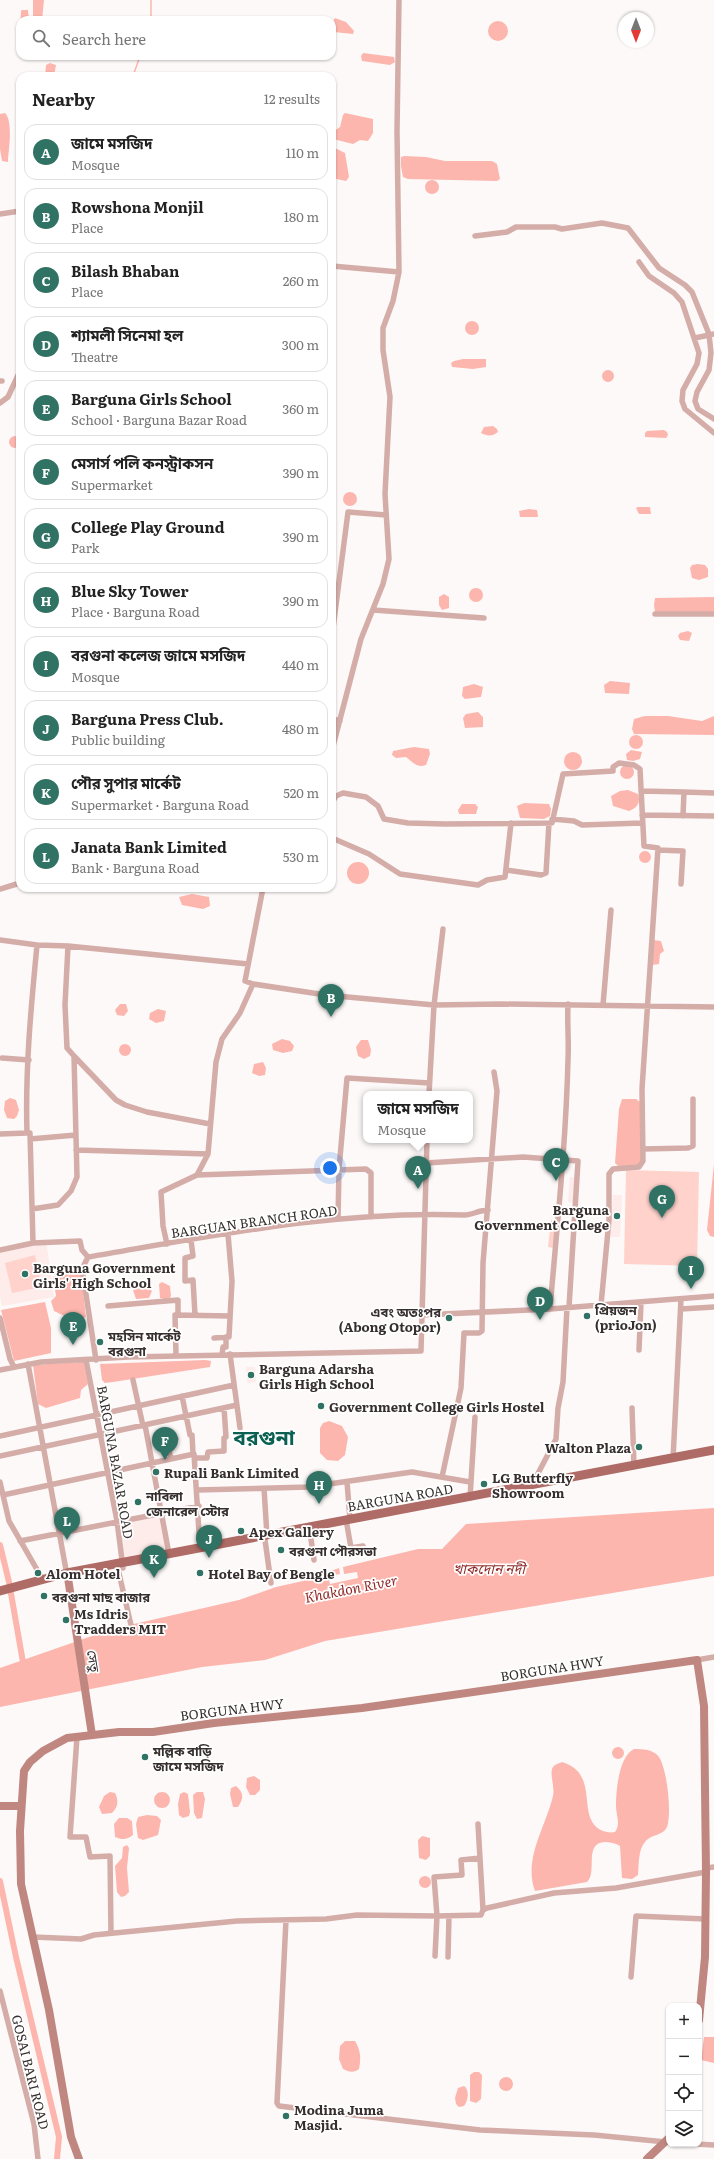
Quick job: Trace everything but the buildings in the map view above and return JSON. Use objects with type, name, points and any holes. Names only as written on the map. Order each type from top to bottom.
[{"type":"main road","name":"BARGUNA ROAD","points":[[0,1591],[44,1580],[121,1567],[714,1450]]},
{"type":"main road","name":"BARGUNA ROAD","points":[[121,1567],[169,1554],[200,1548],[310,1532],[349,1522],[714,1455]]},
{"type":"street","points":[[336,735],[360,639],[383,584],[389,559],[385,494],[390,397],[383,350],[384,328],[393,301],[399,272],[397,131],[399,0]]},
{"type":"street","points":[[0,214],[16,212]]},
{"type":"street","points":[[476,236],[507,232],[516,227],[555,227],[562,229],[602,223],[628,228],[659,268],[692,292],[711,334],[709,370],[697,392],[695,401],[698,409],[714,419]]},
{"type":"street","points":[[639,262],[649,276],[674,293],[682,302],[699,353],[697,364],[683,390],[682,402],[685,409],[714,433]]},
{"type":"street","points":[[336,266],[399,272]]},
{"type":"street","points":[[695,338],[711,334]]},
{"type":"street","points":[[0,403],[8,397],[16,380]]},
{"type":"street","points":[[336,605],[348,512],[386,515]]},
{"type":"street","points":[[372,610],[484,618]]},
{"type":"street","points":[[655,614],[714,614]]},
{"type":"street","points":[[336,720],[340,720]]},
{"type":"street","points":[[506,870],[541,875],[546,873],[551,821],[563,774],[613,771],[613,767],[619,763],[634,765],[640,769],[644,846],[658,848],[658,850],[683,852],[681,884]]},
{"type":"street","points":[[336,796],[343,792],[372,799],[384,819],[408,823],[445,824],[574,821],[582,825],[642,823]]},
{"type":"street","points":[[641,792],[714,792]]},
{"type":"street","points":[[683,816],[684,792]]},
{"type":"street","points":[[642,815],[714,816]]},
{"type":"street","points":[[336,840],[369,854],[400,874],[478,885],[488,880],[505,877],[511,823]]},
{"type":"street","points":[[601,1305],[609,1220],[609,1174],[613,1169],[641,1166],[643,1149],[642,1090],[658,850]]},
{"type":"street","points":[[0,889],[16,884]]},
{"type":"street","points":[[262,892],[245,981],[253,984],[326,995],[434,1005],[568,1004],[714,1007]]},
{"type":"street","points":[[603,1005],[611,910]]},
{"type":"street","points":[[429,1091],[434,1005],[444,929]]},
{"type":"street","points":[[0,940],[37,945],[68,946],[248,964]]},
{"type":"street","points":[[33,1242],[30,1133],[27,1133],[32,1000],[37,945]]},
{"type":"street","points":[[68,946],[66,1048],[116,1100],[125,1105],[147,1112],[210,1124]]},
{"type":"street","points":[[197,1175],[208,1154],[216,1062],[222,1039],[240,1013],[253,984]]},
{"type":"street","points":[[550,1309],[563,1159],[568,1058],[566,1030],[568,1004]]},
{"type":"street","points":[[32,1209],[58,1205],[71,1191],[77,1178],[74,1056]]},
{"type":"street","points":[[2,1058],[29,1060]]},
{"type":"street","points":[[442,1477],[461,1388],[464,1333],[481,1332],[483,1262],[497,1091],[494,1072]]},
{"type":"street","points":[[338,1219],[339,1170],[346,1078],[429,1083]]},
{"type":"street","points":[[643,1149],[685,1149],[693,1146],[693,1099]]},
{"type":"street","points":[[0,1134],[27,1133]]},
{"type":"street","points":[[30,1139],[76,1135]]},
{"type":"street","points":[[0,1370],[41,1362],[176,1355],[421,1351],[427,1143]]},
{"type":"street","points":[[76,1150],[208,1154]]},
{"type":"street","points":[[426,1163],[523,1157],[563,1159],[579,1162],[563,1384],[558,1408],[556,1439],[532,1485]]},
{"type":"street","points":[[167,1244],[163,1226],[161,1192],[197,1175],[362,1169],[370,1171],[371,1217]]},
{"type":"street","name":"BARGUAN BRANCH ROAD","points":[[88,1257],[228,1234],[338,1219],[425,1214],[467,1215],[477,1210],[488,1210]]},
{"type":"street","points":[[214,1338],[229,1337],[232,1281],[228,1234]]},
{"type":"street","points":[[191,1240],[193,1256],[185,1258],[185,1281],[193,1280],[195,1315]]},
{"type":"street","points":[[0,1250],[33,1242],[80,1241],[82,1250],[88,1257],[84,1265],[83,1275],[96,1360]]},
{"type":"street","points":[[422,1315],[550,1309],[641,1303],[714,1296]]},
{"type":"street","points":[[673,1459],[681,1299]]},
{"type":"street","points":[[108,1306],[178,1300],[178,1315],[176,1315],[176,1355]]},
{"type":"street","points":[[639,1350],[641,1303]]},
{"type":"street","points":[[681,1309],[714,1307]]},
{"type":"street","points":[[178,1315],[230,1316]]},
{"type":"street","points":[[0,1318],[10,1359],[14,1367]]},
{"type":"street","points":[[625,1327],[640,1327]]},
{"type":"street","points":[[222,1354],[223,1347],[226,1347],[226,1337]]},
{"type":"street","points":[[230,1354],[240,1428]]},
{"type":"street","name":"BARGUNA BAZAR ROAD","points":[[86,1360],[102,1435],[117,1521],[121,1567],[132,1625]]},
{"type":"street","points":[[28,1364],[67,1576]]},
{"type":"street","points":[[133,1380],[152,1462],[160,1513],[169,1554]]},
{"type":"street","points":[[0,1436],[39,1429],[97,1414],[234,1385]]},
{"type":"street","points":[[182,1396],[190,1435],[192,1435],[199,1506],[200,1548]]},
{"type":"street","points":[[0,1456],[237,1405]]},
{"type":"street","points":[[3,1495],[171,1458],[194,1456],[207,1458],[208,1452],[224,1450],[224,1438],[226,1437],[224,1408]]},
{"type":"street","points":[[632,1408],[634,1466]]},
{"type":"street","points":[[470,1498],[475,1417]]},
{"type":"street","points":[[171,1458],[166,1441],[176,1439]]},
{"type":"street","points":[[197,1490],[308,1487],[412,1472],[470,1482]]},
{"type":"street","points":[[0,1482],[9,1521],[44,1580]]},
{"type":"street","points":[[347,1482],[351,1548],[363,1546]]},
{"type":"street","points":[[264,1488],[266,1538],[271,1583]]},
{"type":"street","points":[[20,1541],[59,1532],[199,1506]]},
{"type":"street","points":[[310,1532],[314,1560]]},
{"type":"street","name":"সেতু","points":[[67,1576],[92,1735]]},
{"type":"street","points":[[701,2003],[705,1956],[705,1919],[709,1869],[704,1706],[697,1660],[714,1657]]},
{"type":"street","name":"BORGUNA HWY","points":[[79,2159],[71,2137],[50,2010],[21,1884],[21,1806],[24,1772],[30,1762],[43,1751],[61,1740],[77,1737],[148,1732],[214,1722],[362,1708],[697,1660]]},
{"type":"street","points":[[77,1737],[70,1837],[86,1837],[90,1857],[110,1856],[111,1933]]},
{"type":"street","points":[[0,1806],[21,1806]]},
{"type":"street","points":[[33,1937],[82,1939],[111,1933],[200,1924],[326,1919],[357,1915],[481,1915],[483,1910],[478,1824]]},
{"type":"street","points":[[435,1956],[437,1916],[434,1877],[462,1875],[461,1860],[480,1858]]},
{"type":"street","points":[[483,1910],[554,1893],[616,1888],[709,1869]]},
{"type":"street","points":[[448,1956],[449,1916]]},
{"type":"street","points":[[631,1977],[636,1916],[705,1919]]},
{"type":"street","points":[[286,1920],[277,2104],[279,2106],[480,2130],[594,2135],[666,2141]]},
{"type":"street","name":"GOSAI BARI ROAD","points":[[0,1992],[34,2124],[38,2159]]},
{"type":"street","points":[[647,2159],[666,2143]]},
{"type":"street","points":[[702,2144],[714,2145]]},
{"type":"shaded area","points":[[626,1170],[699,1172],[697,1266],[624,1264]]},
{"type":"shaded area","points":[[570,1177],[578,1178],[576,1203],[568,1202]]},
{"type":"shaded area","name":"Barguna Government College","points":[[613,1195],[622,1195],[620,1237],[611,1237]]},
{"type":"shaded area","points":[[551,1220],[556,1220],[554,1248],[548,1247]]},
{"type":"shaded area","name":"Barguna Government Girls' High School","points":[[46,1240],[54,1297],[2,1306],[0,1296],[0,1252]]},
{"type":"shaded area","points":[[35,1255],[42,1287],[12,1293],[5,1263]]},
{"type":"shaded area","name":"Barguna Adarsha Girls High School","points":[[246,1367],[255,1367],[256,1382],[247,1383]]},
{"type":"shaded area","points":[[160,1513],[169,1559],[123,1567],[118,1522]]},
{"type":"water","points":[[33,0],[44,0],[42,16],[33,16]]},
{"type":"water","points":[[22,10],[28,10],[29,16],[21,16]]},
{"type":"water","points":[[336,18],[346,22],[354,31],[353,34],[336,32]]},
{"type":"water","points":[[498,21],[505,24],[508,31],[505,38],[498,41],[491,38],[488,31],[491,24]]},
{"type":"water","points":[[363,53],[394,57],[395,62],[390,65],[362,61],[361,56]]},
{"type":"water","points":[[50,63],[56,65],[55,72],[45,72],[46,65]]},
{"type":"water","points":[[5,113],[10,128],[8,162],[2,161],[0,149],[0,114]]},
{"type":"water","points":[[345,113],[373,119],[373,133],[368,141],[360,140],[353,144],[336,140],[336,130],[340,127],[343,115]]},
{"type":"water","points":[[336,148],[345,153],[349,177],[346,181],[336,179]]},
{"type":"water","points":[[401,157],[426,157],[445,161],[492,161],[497,164],[500,179],[497,181],[408,179],[403,177],[401,166]]},
{"type":"water","points":[[432,180],[437,182],[439,187],[437,192],[432,194],[427,192],[425,187],[427,182]]},
{"type":"water","points":[[469,321],[475,321],[479,325],[479,331],[475,335],[469,335],[465,331],[465,325]]},
{"type":"water","points":[[463,359],[486,359],[486,367],[473,369],[452,367],[451,363]]},
{"type":"water","points":[[610,370],[613,371],[613,381],[606,382],[603,381],[602,374],[603,371]]},
{"type":"water","points":[[493,426],[497,429],[498,432],[496,434],[490,436],[481,433],[484,427]]},
{"type":"water","points":[[664,430],[668,435],[666,438],[645,437],[645,433],[647,431]]},
{"type":"water","points":[[15,436],[16,448],[13,448],[9,444],[9,440]]},
{"type":"water","points":[[350,492],[355,494],[357,499],[355,504],[350,506],[345,504],[343,499],[345,494]]},
{"type":"water","points":[[650,507],[651,514],[639,514],[636,508]]},
{"type":"water","points":[[529,509],[537,510],[538,517],[520,517],[519,511]]},
{"type":"water","points":[[692,565],[705,565],[708,569],[708,577],[699,580],[692,578],[690,568]]},
{"type":"water","points":[[473,588],[479,588],[483,592],[483,598],[479,602],[473,602],[469,598],[469,592]]},
{"type":"water","points":[[444,594],[449,597],[449,608],[442,610],[439,605],[439,597]]},
{"type":"water","points":[[714,597],[714,613],[655,612],[655,598]]},
{"type":"water","points":[[688,631],[692,633],[689,641],[680,640],[678,636],[680,633]]},
{"type":"water","points":[[610,681],[630,683],[629,694],[605,693],[604,685]]},
{"type":"water","points":[[474,684],[483,687],[481,697],[465,699],[462,696],[463,687]]},
{"type":"water","points":[[478,712],[483,717],[483,727],[465,728],[463,718],[466,714]]},
{"type":"water","points":[[645,716],[668,716],[702,721],[714,716],[714,735],[634,734],[632,729],[634,719]]},
{"type":"water","points":[[633,735],[639,735],[643,739],[643,745],[639,749],[633,749],[629,745],[629,739]]},
{"type":"water","points":[[414,747],[429,749],[430,754],[426,765],[420,766],[413,763],[406,757],[396,758],[392,755],[393,751]]},
{"type":"water","points":[[631,750],[642,752],[640,759],[633,761],[627,760],[626,754]]},
{"type":"water","points":[[573,752],[579,755],[582,761],[579,767],[573,770],[567,767],[564,761],[567,755]]},
{"type":"water","points":[[624,765],[630,765],[634,769],[634,775],[630,779],[624,779],[620,775],[620,769]]},
{"type":"water","points":[[628,790],[638,794],[639,803],[636,807],[629,811],[613,806],[611,796],[620,791]]},
{"type":"water","points":[[524,803],[549,804],[551,809],[550,816],[544,819],[520,818],[517,806]]},
{"type":"water","points":[[462,804],[475,804],[478,807],[476,814],[459,814],[458,810]]},
{"type":"water","points":[[643,851],[647,851],[651,857],[647,863],[643,863],[639,859],[639,855]]},
{"type":"water","points":[[358,862],[366,865],[369,873],[366,881],[358,884],[350,881],[347,873],[350,865]]},
{"type":"water","points":[[192,894],[209,897],[210,906],[203,909],[182,905],[179,897]]},
{"type":"water","points":[[653,940],[661,941],[664,951],[660,954],[659,964],[652,965]]},
{"type":"water","points":[[120,1004],[126,1004],[128,1011],[124,1016],[117,1015],[115,1010]]},
{"type":"water","points":[[158,1009],[166,1011],[164,1021],[156,1023],[149,1019],[150,1013]]},
{"type":"water","points":[[282,1039],[290,1041],[294,1046],[292,1051],[283,1053],[273,1050],[272,1044]]},
{"type":"water","points":[[361,1040],[368,1040],[371,1050],[370,1056],[364,1059],[358,1056],[356,1047]]},
{"type":"water","points":[[125,1044],[129,1046],[131,1050],[129,1054],[125,1056],[121,1054],[119,1050],[121,1046]]},
{"type":"water","points":[[263,1062],[266,1068],[265,1075],[259,1076],[252,1073],[254,1064]]},
{"type":"water","points":[[10,1098],[16,1100],[19,1110],[14,1119],[7,1118],[4,1110],[5,1101]]},
{"type":"water","points":[[622,1099],[636,1099],[640,1102],[642,1162],[639,1165],[619,1167],[615,1163],[619,1109]]},
{"type":"water","points":[[714,1164],[714,1237],[710,1236],[707,1230]]},
{"type":"water","points":[[63,1272],[79,1272],[81,1274],[86,1317],[75,1321],[54,1311],[51,1301],[56,1296],[53,1277]]},
{"type":"water","points":[[162,1282],[170,1286],[171,1296],[169,1300],[160,1298],[159,1284]]},
{"type":"water","points":[[146,1287],[152,1291],[149,1298],[136,1299],[133,1290],[136,1288]]},
{"type":"water","points":[[45,1302],[51,1328],[51,1353],[14,1361],[1,1310]]},
{"type":"water","points":[[211,1361],[210,1367],[105,1383],[102,1380],[100,1364]]},
{"type":"water","points":[[84,1363],[88,1384],[81,1390],[80,1398],[46,1408],[38,1404],[33,1365]]},
{"type":"water","points":[[329,1421],[342,1426],[348,1437],[345,1455],[338,1461],[327,1460],[320,1453],[320,1428],[323,1423]]},
{"type":"water","name":"খাকদোন নদী","points":[[714,1508],[714,1576],[325,1641],[265,1660],[202,1667],[0,1707],[0,1668],[112,1629],[239,1600],[276,1587],[303,1581],[339,1568],[340,1574],[328,1576],[330,1584],[358,1578],[357,1572],[344,1574],[343,1567],[418,1549],[442,1549],[466,1524]]},
{"type":"water","points":[[616,1747],[620,1747],[624,1753],[620,1759],[616,1759],[612,1755],[612,1751]]},
{"type":"water","points":[[634,1749],[651,1751],[659,1757],[664,1771],[669,1802],[667,1827],[663,1832],[648,1839],[643,1845],[639,1857],[638,1875],[632,1879],[622,1878],[620,1846],[605,1842],[594,1847],[590,1877],[587,1882],[535,1891],[532,1879],[532,1867],[537,1843],[553,1796],[553,1767],[562,1762],[574,1768],[581,1776],[585,1786],[590,1817],[595,1825],[603,1831],[615,1832],[618,1826],[616,1799],[619,1774],[625,1759]]},
{"type":"water","points":[[254,1776],[260,1780],[260,1790],[255,1795],[250,1795],[246,1787],[247,1778]]},
{"type":"water","points":[[236,1786],[242,1793],[242,1798],[238,1807],[233,1807],[230,1794],[231,1788]]},
{"type":"water","points":[[110,1792],[115,1793],[117,1806],[112,1813],[102,1814],[99,1807],[104,1796]]},
{"type":"water","points":[[159,1792],[165,1792],[170,1797],[168,1806],[165,1808],[159,1808],[154,1803],[154,1797]]},
{"type":"water","points":[[184,1792],[188,1794],[190,1812],[189,1816],[183,1818],[179,1815],[178,1804],[180,1794]]},
{"type":"water","points":[[197,1792],[203,1792],[205,1799],[202,1818],[197,1819],[194,1813],[193,1795]]},
{"type":"water","points":[[147,1815],[157,1816],[161,1820],[158,1835],[143,1840],[138,1838],[136,1824],[138,1817]]},
{"type":"water","points":[[119,1818],[127,1818],[132,1821],[133,1835],[127,1839],[115,1837],[114,1824]]},
{"type":"water","points":[[422,1836],[430,1838],[430,1856],[426,1860],[419,1858],[418,1840]]},
{"type":"water","points":[[127,1845],[129,1848],[127,1868],[129,1892],[125,1896],[121,1897],[117,1892],[115,1866],[122,1858],[123,1847]]},
{"type":"water","points":[[427,1876],[430,1877],[430,1887],[423,1888],[420,1887],[419,1880],[420,1877]]},
{"type":"water","points":[[704,2037],[714,2037],[714,2063],[702,2060]]},
{"type":"water","points":[[345,2041],[355,2041],[360,2055],[359,2069],[353,2072],[343,2069],[339,2059],[340,2046]]},
{"type":"water","points":[[474,2072],[479,2072],[482,2075],[481,2099],[476,2103],[470,2101],[470,2075]]},
{"type":"water","points":[[506,2077],[511,2079],[513,2084],[511,2089],[506,2091],[501,2089],[499,2084],[501,2079]]},
{"type":"water","points":[[464,2086],[468,2093],[467,2101],[464,2106],[459,2107],[456,2104],[455,2098],[458,2088]]},
{"type":"waterway","points":[[151,0],[151,16]]},
{"type":"waterway","points":[[134,72],[139,60]]},
{"type":"waterway","points":[[0,1545],[9,1582],[24,1668]]},
{"type":"waterway","points":[[0,1881],[16,1957],[59,2137],[57,2159]]},
{"type":"place","name":"Rowshona Monjil","points":[[331,1017]]},
{"type":"place","name":"Bilash Bhaban","points":[[556,1181]]},
{"type":"place","name":"জামে মসজিদ","points":[[418,1189]]},
{"type":"place","name":"Barguna Government College","points":[[617,1216]]},
{"type":"place","name":"College Play Ground","points":[[662,1218]]},
{"type":"place","name":"Barguna Government Girls' High School","points":[[25,1274]]},
{"type":"place","name":"বরগুনা কলেজ জামে মসজিদ","points":[[691,1289]]},
{"type":"place","name":"প্রিয়জন (prioJon)","points":[[587,1316]]},
{"type":"place","name":"এবং অতঃপর (Abong Otopor)","points":[[449,1318]]},
{"type":"place","name":"শ্যামলী সিনেমা হল","points":[[540,1320]]},
{"type":"place","name":"মহসিন মার্কেট বরগুনা","points":[[100,1342]]},
{"type":"place","name":"Barguna Girls School","points":[[73,1345]]},
{"type":"place","name":"Barguna Adarsha Girls High School","points":[[251,1375]]},
{"type":"place","name":"Government College Girls Hostel","points":[[321,1406]]},
{"type":"place","name":"Walton Plaza","points":[[639,1447]]},
{"type":"place","name":"মেসার্স পলি কনস্ট্রাকসন","points":[[165,1460]]},
{"type":"place","name":"Rupali Bank Limited","points":[[156,1472]]},
{"type":"place","name":"LG Butterfly Showroom","points":[[484,1484]]},
{"type":"place","name":"নাবিলা জেনারেল স্টোর","points":[[138,1502]]},
{"type":"place","name":"Blue Sky Tower","points":[[319,1504]]},
{"type":"place","name":"Apex Gallery","points":[[241,1531]]},
{"type":"place","name":"Janata Bank Limited","points":[[67,1540]]},
{"type":"place","name":"বরগুনা পৌরসভা","points":[[281,1550]]},
{"type":"place","name":"Barguna Press Club.","points":[[209,1558]]},
{"type":"place","name":"Alom Hotel","points":[[38,1573]]},
{"type":"place","name":"Hotel Bay of Bengle","points":[[200,1573]]},
{"type":"place","name":"পৌর সুপার মার্কেট","points":[[154,1578]]},
{"type":"place","name":"বরগুনা মাছ বাজার","points":[[44,1596]]},
{"type":"place","name":"Ms Idris Tradders MIT","points":[[66,1620]]},
{"type":"place","name":"মল্লিক বাড়ি জামে মসজিদ","points":[[145,1757]]},
{"type":"place","name":"Modina Juma Masjid.","points":[[286,2116]]},
{"type":"district","name":"বরগুনা","points":[[264,1435]]},
{"type":"water label","name":"Khakdon River","points":[[351,1588]]}]
